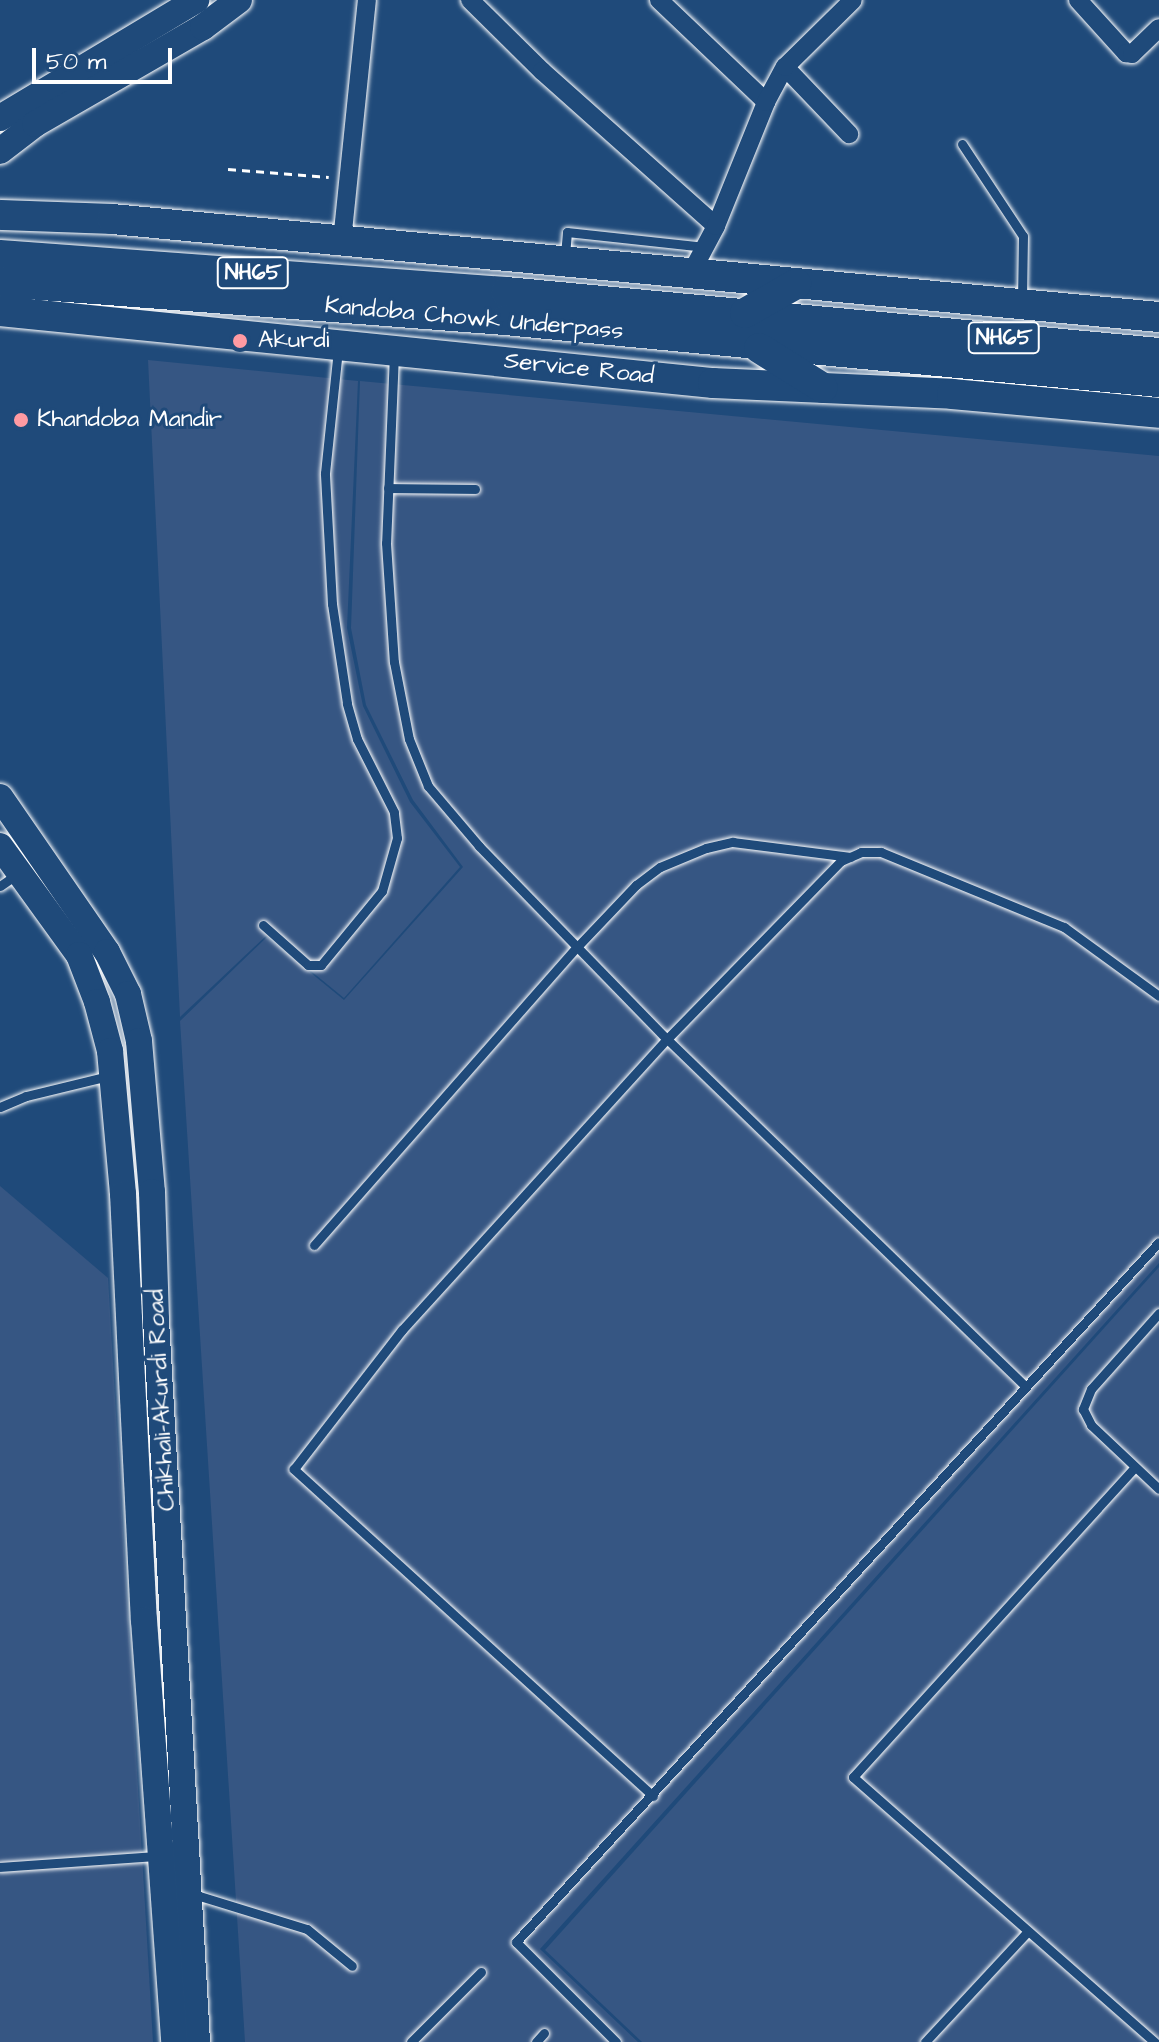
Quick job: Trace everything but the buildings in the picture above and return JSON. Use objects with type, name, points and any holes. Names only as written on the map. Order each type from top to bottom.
[{"type":"main road","points":[[0,151],[35,124],[203,27],[239,0]]},
{"type":"main road","points":[[0,118],[20,102],[189,2]]},
{"type":"main road","points":[[0,215],[112,219],[1159,317]]},
{"type":"main road","name":"Kandoba Chowk Underpass","points":[[1,283],[506,292],[745,313]]},
{"type":"main road","name":"Kandoba Chowk Underpass","points":[[1,283],[505,320],[754,345]]},
{"type":"main road","name":"Service Road","points":[[1,283],[338,346],[713,383],[952,394],[1159,413]]},
{"type":"main road","points":[[745,313],[796,284]]},
{"type":"main road","name":"NH65","points":[[745,313],[1159,353]]},
{"type":"main road","points":[[754,345],[823,388]]},
{"type":"main road","name":"NH65","points":[[754,345],[1159,382]]},
{"type":"main road","name":"Chikhali-Akurdi Road","points":[[0,797],[107,952],[128,994],[139,1041],[152,1192],[157,1336],[197,2042]]},
{"type":"main road","name":"Chikhali-Akurdi Road","points":[[0,846],[10,879],[79,955],[97,1002],[113,1075],[123,1194],[144,1620],[174,2042]]},
{"type":"street","points":[[342,241],[367,0]]},
{"type":"street","points":[[470,0],[542,71],[716,226]]},
{"type":"street","points":[[659,0],[766,102]]},
{"type":"street","points":[[690,275],[716,226],[766,102],[785,67],[853,0]]},
{"type":"street","points":[[1078,0],[1126,53],[1132,54],[1159,28]]},
{"type":"street","points":[[785,67],[849,134]]},
{"type":"lane","points":[[962,144],[1023,236],[1022,305]]},
{"type":"lane","points":[[565,263],[567,232],[705,247]]},
{"type":"lane","points":[[263,925],[308,965],[321,965],[382,891],[397,838],[394,812],[357,739],[332,604],[325,473],[338,346]]},
{"type":"lane","points":[[395,351],[386,543],[394,662],[409,739],[428,786],[479,846],[667,1039],[1025,1386]]},
{"type":"lane","points":[[388,488],[475,489]]},
{"type":"lane","points":[[314,1245],[577,947],[636,885],[676,858],[733,842],[850,857]]},
{"type":"lane","points":[[653,1796],[294,1469],[402,1330],[667,1039],[841,861],[861,852],[881,852],[1064,927],[1159,996]]},
{"type":"lane","points":[[0,1107],[26,1096],[113,1075]]},
{"type":"lane","points":[[616,2042],[516,1942],[1159,1242]]},
{"type":"lane","points":[[1159,1313],[1091,1389],[1083,1409],[1091,1425],[1159,1489]]},
{"type":"lane","points":[[1135,1467],[853,1777],[1155,2042]]},
{"type":"lane","points":[[0,1867],[162,1856]]},
{"type":"lane","points":[[189,1893],[307,1929],[352,1966]]},
{"type":"lane","points":[[925,2042],[1028,1931]]},
{"type":"lane","points":[[411,2042],[481,1972]]},
{"type":"lane","points":[[536,2042],[544,2033]]},
{"type":"path","points":[[228,169],[348,178]]},
{"type":"shaded area","points":[[148,360],[358,381],[347,628],[363,706],[410,802],[460,867],[344,998],[267,935],[180,1017]]},
{"type":"shaded area","points":[[360,381],[1159,456],[1159,1263],[540,1949],[638,2042],[245,2042],[180,1021],[267,937],[344,1000],[463,867],[413,800],[366,705],[351,628]]},
{"type":"shaded area","points":[[0,1186],[108,1278],[153,2042],[0,2042]]},
{"type":"shaded area","points":[[1159,1267],[1159,2042],[642,2042],[545,1950]]},
{"type":"place","name":"Akurdi","points":[[240,341]]},
{"type":"place","name":"Khandoba Mandir","points":[[21,420]]}]
